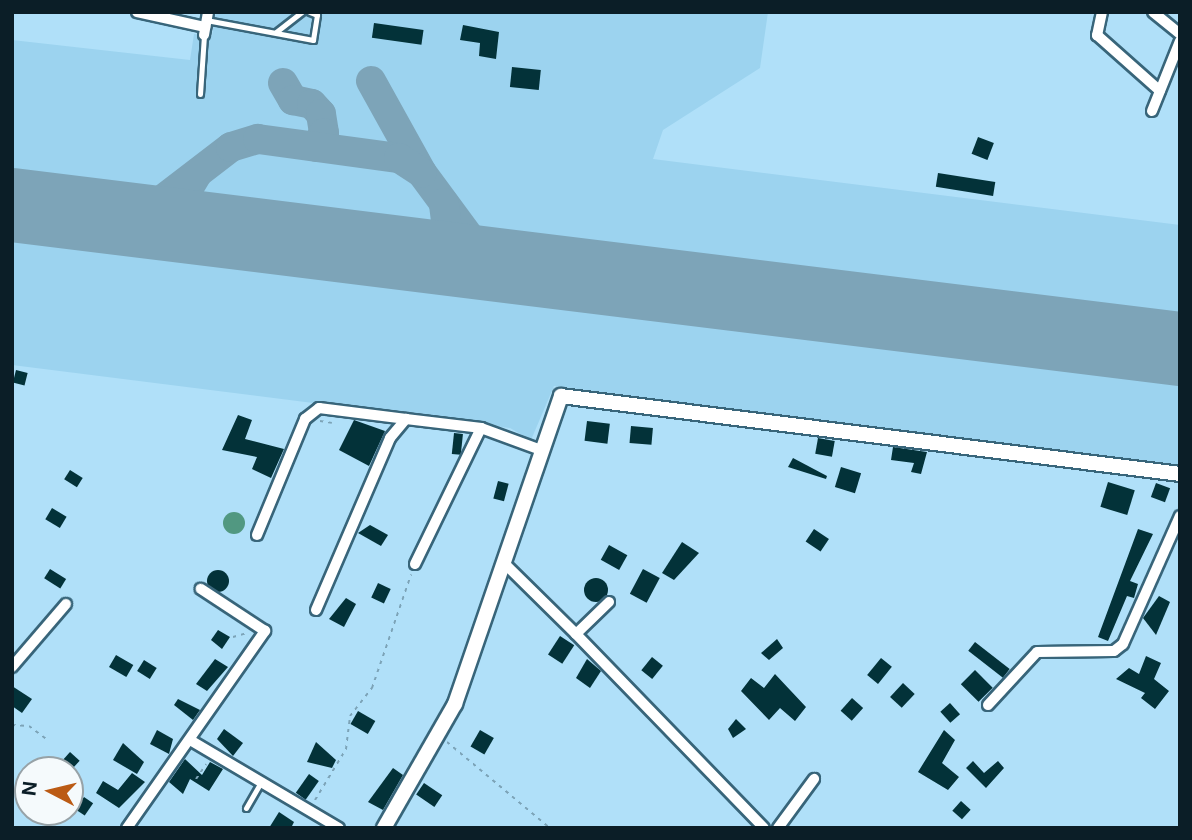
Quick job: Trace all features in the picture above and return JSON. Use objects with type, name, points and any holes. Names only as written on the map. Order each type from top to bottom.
[{"type":"street","points":[[137,12],[205,23]]},
{"type":"street","points":[[1102,12],[1097,35],[1160,91]]},
{"type":"street","points":[[1153,12],[1180,34]]},
{"type":"street","points":[[1152,111],[1180,41]]},
{"type":"street","points":[[384,828],[455,704],[504,563],[538,449],[561,396],[1180,474]]},
{"type":"street","points":[[257,535],[305,419],[319,408],[481,428],[538,449]]},
{"type":"street","points":[[316,610],[390,438],[406,419]]},
{"type":"street","points":[[415,564],[481,428]]},
{"type":"street","points":[[988,705],[1037,652],[1115,651],[1123,644],[1180,516]]},
{"type":"street","points":[[504,563],[764,828]]},
{"type":"street","points":[[127,828],[265,631],[201,589]]},
{"type":"street","points":[[576,634],[609,602]]},
{"type":"street","points":[[12,667],[66,604]]},
{"type":"street","points":[[190,740],[339,828]]},
{"type":"street","points":[[778,828],[814,779]]},
{"type":"lane","points":[[276,32],[302,12]]},
{"type":"lane","points":[[200,93],[205,23],[276,32],[313,40],[317,15],[310,12]]},
{"type":"lane","points":[[246,807],[261,782]]},
{"type":"path","points":[[309,810],[346,749],[350,716],[372,688],[415,564]]},
{"type":"path","points":[[12,725],[29,726],[49,741]]},
{"type":"path","points":[[436,737],[459,749],[550,828]]},
{"type":"path","points":[[196,779],[213,754]]},
{"type":"shaded area","points":[[216,12],[768,12],[760,68],[663,130],[653,159],[1180,225],[1180,466],[554,386],[531,440],[510,428],[12,365],[12,40],[190,60],[194,34],[212,36]]},
{"type":"shaded area","points":[[234,512],[242,515],[245,523],[242,531],[234,534],[226,531],[223,523],[226,515]]},
{"type":"building","points":[[374,23],[424,30],[421,45],[372,38]]},
{"type":"building","points":[[463,25],[499,32],[496,59],[479,56],[480,43],[460,40]]},
{"type":"building","points":[[512,67],[541,70],[539,90],[510,87]]},
{"type":"building","points":[[978,137],[994,143],[987,160],[972,154]]},
{"type":"building","points":[[938,173],[995,182],[993,196],[936,187]]},
{"type":"building","points":[[16,370],[28,373],[24,386],[13,383]]},
{"type":"building","points":[[238,415],[252,420],[245,439],[284,449],[271,478],[252,469],[257,457],[222,450]]},
{"type":"building","points":[[354,420],[385,431],[369,466],[339,450]]},
{"type":"building","points":[[587,421],[610,424],[607,444],[585,441]]},
{"type":"building","points":[[631,426],[653,428],[651,445],[630,443]]},
{"type":"building","points":[[454,433],[463,434],[461,455],[452,454]]},
{"type":"building","points":[[818,438],[835,441],[832,457],[815,454]]},
{"type":"building","points":[[893,447],[927,452],[921,474],[911,472],[914,463],[891,460]]},
{"type":"building","points":[[793,458],[827,476],[826,479],[788,467]]},
{"type":"building","points":[[841,467],[861,473],[855,493],[835,487]]},
{"type":"building","points":[[70,470],[83,478],[77,487],[64,479]]},
{"type":"building","points":[[498,481],[509,484],[504,501],[493,498]]},
{"type":"building","points":[[1108,482],[1135,490],[1127,515],[1100,507]]},
{"type":"building","points":[[1156,483],[1170,488],[1165,502],[1151,497]]},
{"type":"building","points":[[52,508],[67,517],[60,528],[45,519]]},
{"type":"building","points":[[370,525],[388,535],[381,546],[358,533]]},
{"type":"building","points":[[814,529],[829,539],[821,552],[806,541]]},
{"type":"building","points":[[1138,529],[1153,534],[1130,581],[1138,584],[1134,598],[1127,596],[1108,641],[1098,637]]},
{"type":"building","points":[[682,542],[699,553],[674,580],[662,573]]},
{"type":"building","points":[[609,545],[627,555],[619,570],[601,560]]},
{"type":"building","points":[[50,569],[66,579],[60,588],[44,578]]},
{"type":"building","points":[[643,569],[660,578],[647,603],[630,594]]},
{"type":"building","points":[[218,570],[226,573],[229,581],[226,589],[218,592],[210,589],[207,581],[210,573]]},
{"type":"building","points":[[596,578],[607,585],[608,590],[601,601],[596,602],[585,595],[584,590],[591,579]]},
{"type":"building","points":[[378,583],[391,589],[384,603],[371,598]]},
{"type":"building","points":[[1159,596],[1170,602],[1156,635],[1143,618]]},
{"type":"building","points":[[346,598],[356,604],[344,627],[329,619]]},
{"type":"building","points":[[218,630],[230,637],[222,649],[211,640]]},
{"type":"building","points":[[560,636],[574,645],[562,664],[548,654]]},
{"type":"building","points":[[777,639],[783,648],[769,660],[761,653]]},
{"type":"building","points":[[975,642],[1010,669],[1003,678],[968,651]]},
{"type":"building","points":[[116,655],[133,665],[126,677],[109,667]]},
{"type":"building","points":[[1146,656],[1161,663],[1154,679],[1169,691],[1155,709],[1141,698],[1145,693],[1116,679],[1129,668],[1139,674]]},
{"type":"building","points":[[652,657],[663,666],[652,679],[641,670]]},
{"type":"building","points":[[881,658],[892,667],[878,684],[867,675]]},
{"type":"building","points":[[215,659],[228,667],[207,691],[196,684]]},
{"type":"building","points":[[587,659],[601,671],[590,688],[576,678]]},
{"type":"building","points":[[144,660],[157,668],[150,679],[137,671]]},
{"type":"building","points":[[975,670],[993,688],[979,702],[961,684]]},
{"type":"building","points":[[775,674],[806,707],[795,721],[780,708],[769,720],[741,691],[751,678],[764,688]]},
{"type":"building","points":[[903,683],[915,694],[902,708],[890,697]]},
{"type":"building","points":[[12,686],[32,699],[22,713],[12,706]]},
{"type":"building","points":[[852,698],[863,708],[852,721],[841,711]]},
{"type":"building","points":[[178,699],[200,710],[193,720],[174,705]]},
{"type":"building","points":[[950,703],[960,714],[950,723],[940,712]]},
{"type":"building","points":[[358,711],[375,721],[368,734],[350,724]]},
{"type":"building","points":[[736,719],[746,729],[733,738],[728,729]]},
{"type":"building","points":[[224,729],[243,743],[233,756],[217,739]]},
{"type":"building","points":[[157,730],[173,739],[169,754],[150,744]]},
{"type":"building","points":[[480,730],[494,738],[484,754],[470,746]]},
{"type":"building","points":[[944,730],[955,740],[942,763],[959,777],[948,790],[918,772]]},
{"type":"building","points":[[316,742],[336,760],[332,768],[307,762]]},
{"type":"building","points":[[123,743],[144,762],[137,774],[113,760]]},
{"type":"building","points":[[185,759],[202,775],[210,762],[223,769],[209,791],[190,779],[183,794],[169,782]]},
{"type":"building","points":[[973,761],[984,773],[998,761],[1004,768],[986,788],[966,768]]},
{"type":"building","points":[[393,768],[403,775],[383,810],[368,802]]},
{"type":"building","points":[[132,773],[145,782],[119,808],[96,793],[103,781],[118,790]]},
{"type":"building","points":[[309,774],[319,781],[306,800],[296,793]]},
{"type":"building","points":[[424,783],[442,795],[434,807],[416,795]]},
{"type":"building","points":[[84,797],[93,803],[84,815]]},
{"type":"building","points":[[961,801],[971,810],[962,819],[952,811]]},
{"type":"building","points":[[279,812],[294,822],[291,828],[269,828]]},
{"type":"taxiway","points":[[371,81],[422,173],[489,264]]},
{"type":"taxiway","points":[[283,83],[293,100],[312,104],[321,114],[324,133],[316,147]]},
{"type":"taxiway","points":[[136,220],[231,147],[258,139],[399,158],[422,173]]},
{"type":"taxiway","points":[[197,174],[188,189],[190,208],[204,224],[222,231]]},
{"type":"taxiway","points":[[390,251],[434,250],[447,229],[444,203]]},
{"type":"runway","points":[[12,205],[1180,349]]}]
